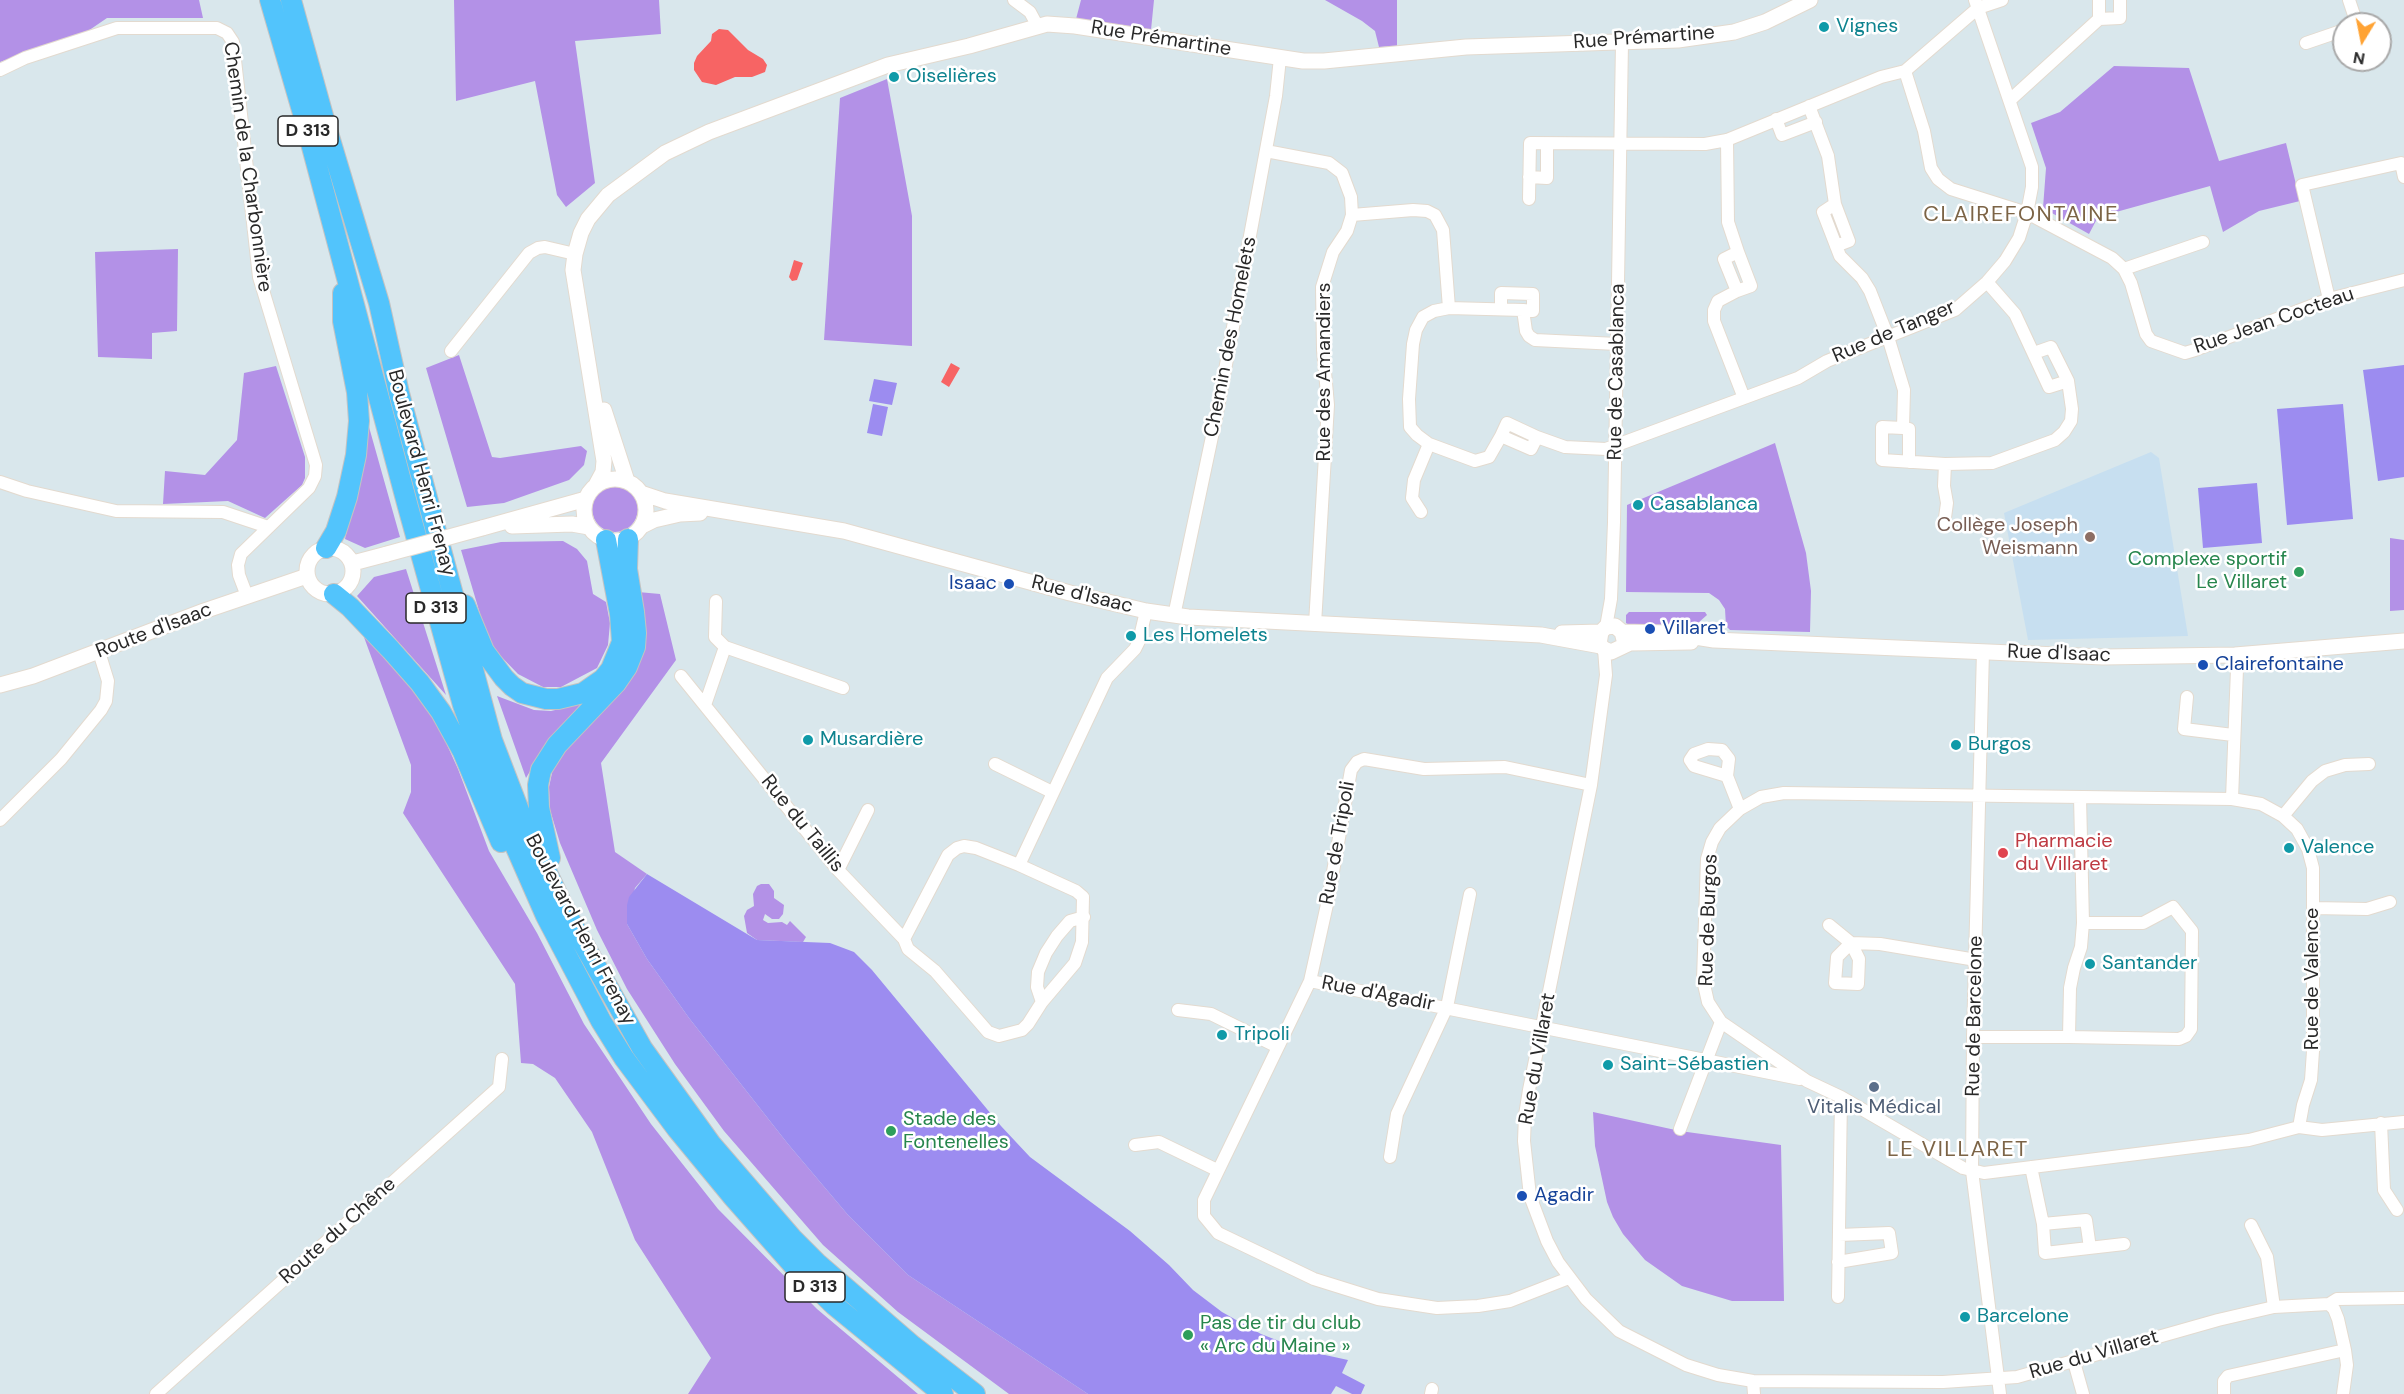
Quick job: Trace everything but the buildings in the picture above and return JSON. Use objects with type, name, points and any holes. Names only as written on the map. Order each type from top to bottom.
[{"type":"highway","name":"Boulevard Henri Frenay","points":[[270,0],[463,705],[510,834],[546,916],[601,1021],[624,1058],[704,1163],[793,1265],[834,1305],[943,1394]]},
{"type":"highway","name":"Boulevard Henri Frenay","points":[[291,0],[379,303],[399,393],[492,740],[525,826],[566,913],[642,1048],[677,1099],[718,1151],[792,1238],[826,1271],[913,1346],[975,1394]]},
{"type":"highway","name":"D 313","points":[[326,548],[336,531],[347,496],[356,455],[359,421],[357,392],[344,321],[343,263]]},
{"type":"highway","name":"D 313","points":[[566,913],[538,808],[538,785],[541,770],[557,745],[616,683],[627,667],[635,647],[635,622],[627,569],[635,532]]},
{"type":"highway","name":"D 313","points":[[442,551],[484,651],[498,671],[522,693],[558,699],[583,693],[593,687],[611,669],[618,656],[622,629],[612,561],[606,540]]},
{"type":"highway","name":"D 313","points":[[334,594],[350,607],[391,650],[420,683],[441,712],[463,752],[484,806],[512,864],[546,916]]},
{"type":"street","points":[[1014,0],[1030,12],[1037,25]]},
{"type":"street","name":"Rue Prémartine","points":[[596,485],[603,472],[604,460],[593,379],[573,270],[580,233],[597,206],[608,195],[665,153],[709,132],[888,65],[969,46],[1037,25],[1066,24],[1280,58],[1324,61],[1466,47],[1678,40],[1734,32],[1766,22],[1810,0]]},
{"type":"street","points":[[1528,199],[1530,143],[1705,144],[1726,140],[1881,76],[1905,71],[1977,4],[2001,0]]},
{"type":"street","points":[[2099,0],[2099,19]]},
{"type":"street","points":[[2010,100],[2099,19],[2120,18],[2120,0]]},
{"type":"street","name":"Rue de Tanger","points":[[1429,444],[1474,461],[1489,457],[1501,436],[1531,449],[1537,436],[1566,447],[1614,447],[1798,378],[1827,361],[1955,310],[1987,282],[2005,261],[2019,238],[2032,187],[2031,167],[1977,4]]},
{"type":"street","name":"Chemin de la Charbonnière","points":[[0,70],[25,58],[117,28],[217,28],[227,33],[232,42],[259,277],[316,465],[315,476],[309,488],[241,554],[238,575],[247,596]]},
{"type":"street","points":[[2306,43],[2332,34]]},
{"type":"street","name":"Rue de Casablanca","points":[[1611,639],[1622,43]]},
{"type":"street","name":"Chemin des Homelets","points":[[1174,616],[1217,413],[1276,96],[1280,58]]},
{"type":"street","points":[[1905,71],[1924,131],[1931,168],[1938,179],[1951,189],[2027,213],[2112,258],[2124,269],[2203,242]]},
{"type":"street","points":[[1809,106],[1828,156],[1835,204],[1824,212],[1840,256],[1862,278],[1870,291],[1888,337],[1904,390],[1903,428]]},
{"type":"street","points":[[1776,119],[1782,135],[1816,122]]},
{"type":"street","points":[[1726,140],[1728,222],[1738,252],[1724,259],[1737,291],[1718,301],[1714,310],[1714,321],[1744,398]]},
{"type":"street","points":[[1529,177],[1547,178],[1547,144]]},
{"type":"street","points":[[1266,151],[1329,163],[1342,173],[1348,186],[1352,215],[1413,210],[1426,211],[1435,215],[1443,230],[1449,308]]},
{"type":"street","points":[[2329,299],[2302,185],[2402,162],[2404,177]]},
{"type":"street","name":"Rue des Amandiers","points":[[1315,624],[1328,405],[1322,341],[1322,287],[1329,261],[1347,231],[1352,215]]},
{"type":"street","points":[[451,351],[529,253],[545,247],[575,254]]},
{"type":"street","name":"Rue Jean Cocteau","points":[[2124,269],[2131,283],[2146,334],[2151,341],[2185,353],[2329,299],[2404,280]]},
{"type":"street","points":[[1987,282],[2015,315],[2049,387],[2068,381]]},
{"type":"street","points":[[1421,512],[1412,498],[1414,480],[1429,444],[1410,427],[1408,399],[1416,330],[1423,317],[1434,311],[1449,308],[1533,311],[1533,294],[1501,293],[1501,309]]},
{"type":"street","points":[[1523,310],[1528,336],[1535,340],[1617,344]]},
{"type":"street","points":[[1909,462],[1909,429],[1882,427],[1882,460],[1909,462],[1945,464],[1992,463],[2055,440],[2071,421],[2072,409],[2068,381],[2051,347],[2034,352]]},
{"type":"street","name":"Rue Prémartine","points":[[593,379],[627,481]]},
{"type":"street","points":[[1944,525],[1947,503],[1944,486],[1945,464]]},
{"type":"street","points":[[606,480],[627,481],[641,493],[647,509],[635,532],[621,541],[606,540],[593,533],[589,527],[584,508],[586,499],[596,485],[606,480]]},
{"type":"street","points":[[0,482],[27,491],[116,511],[223,512],[268,527]]},
{"type":"street","name":"Rue d'Isaac","points":[[641,493],[665,501],[844,531],[1094,600],[1174,616],[1611,639],[1670,633],[1714,640],[2103,657],[2235,655],[2404,641]]},
{"type":"street","points":[[353,563],[586,499]]},
{"type":"street","name":"Rue d'Isaac","points":[[635,532],[654,520],[680,514],[739,513]]},
{"type":"street","points":[[482,528],[561,524],[589,527]]},
{"type":"street","points":[[326,548],[345,552],[353,563],[352,579],[348,586],[334,594],[320,592],[314,588],[308,576],[307,568],[313,555],[326,548]]},
{"type":"street","name":"Route d'Isaac","points":[[0,685],[33,676],[247,596],[308,576]]},
{"type":"street","points":[[716,601],[715,637],[725,647],[843,688]]},
{"type":"street","points":[[1019,865],[1107,678],[1135,649],[1139,641],[1146,611]]},
{"type":"street","name":"Rue du Villaret","points":[[1611,639],[1591,784],[1525,1115],[1526,1166],[1530,1196],[1538,1220],[1553,1252],[1569,1278],[1603,1317],[1619,1331],[1686,1365],[1718,1375],[1753,1381],[1998,1380],[2074,1362],[2274,1306],[2329,1304],[2337,1299],[2404,1298]]},
{"type":"street","points":[[705,705],[725,647]]},
{"type":"street","name":"Rue de Barcelone","points":[[1983,651],[1978,795],[1972,1171],[2000,1394]]},
{"type":"street","points":[[0,820],[61,759],[101,710],[106,700],[108,681],[99,652]]},
{"type":"street","points":[[2232,799],[2237,669],[2235,655]]},
{"type":"street","name":"Rue du Taillis","points":[[681,676],[838,870],[904,939],[908,948],[935,971],[988,1032],[999,1036],[1022,1030],[1075,963],[1082,942],[1084,917]]},
{"type":"street","points":[[2187,697],[2184,729],[2233,735]]},
{"type":"street","name":"Rue de Tripoli","points":[[1569,1278],[1510,1301],[1478,1306],[1437,1308],[1378,1299],[1314,1279],[1218,1233],[1204,1216],[1204,1200],[1310,981],[1328,900],[1351,770],[1357,762],[1364,759],[1424,769],[1505,767],[1591,784]]},
{"type":"street","points":[[995,764],[1052,792]]},
{"type":"street","points":[[2283,816],[2312,781],[2325,771],[2345,765],[2369,764]]},
{"type":"street","points":[[1727,776],[1740,809]]},
{"type":"street","name":"Rue de Burgos","points":[[1972,1171],[1962,1168],[1841,1097],[1807,1081],[1721,1022],[1708,1002],[1703,980],[1707,859],[1712,842],[1720,828],[1740,809],[1761,797],[1784,794],[1978,795]]},
{"type":"street","name":"Rue de Valence","points":[[1978,795],[2232,799],[2260,804],[2283,816],[2297,829],[2308,849],[2313,868],[2313,1051],[2311,1080],[2303,1104],[2299,1127]]},
{"type":"street","points":[[2069,1037],[2070,988],[2081,947],[2083,923],[2080,797]]},
{"type":"street","points":[[838,870],[868,810]]},
{"type":"street","points":[[904,939],[948,855],[964,846],[976,848],[1019,865],[1076,891],[1083,897],[1084,917],[1070,921],[1046,953],[1037,987],[1042,1002]]},
{"type":"street","name":"Rue d'Agadir","points":[[1447,1007],[1470,894]]},
{"type":"street","points":[[2313,909],[2367,909],[2390,902]]},
{"type":"street","points":[[1973,1037],[2179,1039],[2186,1036],[2191,1029],[2192,932],[2173,908],[2143,923],[2083,923]]},
{"type":"street","points":[[1829,925],[1851,943],[1880,944],[1976,960]]},
{"type":"street","name":"Rue d'Agadir","points":[[1310,981],[1807,1081]]},
{"type":"street","points":[[1390,1157],[1397,1114],[1447,1007]]},
{"type":"street","points":[[1178,1010],[1211,1014],[1278,1047]]},
{"type":"street","points":[[1680,1129],[1721,1022]]},
{"type":"street","name":"Route du Chêne","points":[[156,1394],[499,1087],[502,1059]]},
{"type":"street","points":[[1838,1297],[1841,1097]]},
{"type":"street","points":[[1972,1171],[1984,1173],[2250,1140],[2299,1127],[2322,1130],[2404,1122]]},
{"type":"street","points":[[2381,1123],[2384,1190],[2397,1210]]},
{"type":"street","points":[[1135,1145],[1159,1142],[1217,1170]]},
{"type":"street","points":[[2031,1167],[2043,1224],[2045,1253],[2124,1244]]},
{"type":"street","points":[[2043,1224],[2086,1220],[2090,1248]]},
{"type":"street","points":[[2251,1225],[2267,1257],[2274,1306]]},
{"type":"street","points":[[1838,1262],[1892,1253],[1889,1233],[1839,1235]]},
{"type":"street","points":[[2329,1304],[2338,1319],[2345,1350],[2347,1365],[2343,1394]]},
{"type":"street","points":[[2224,1394],[2224,1381],[2228,1376],[2345,1350]]},
{"type":"street","points":[[2074,1362],[2083,1394]]},
{"type":"street","points":[[1753,1381],[1754,1394]]},
{"type":"shaded area","points":[[0,0],[199,0],[203,18],[107,18],[88,31],[0,62]]},
{"type":"shaded area","points":[[454,0],[659,0],[661,34],[575,41],[595,183],[566,207],[557,195],[535,81],[456,101]]},
{"type":"shaded area","points":[[1081,0],[1154,0],[1151,30],[1076,19]]},
{"type":"shaded area","points":[[1325,0],[1397,0],[1397,46],[1379,47],[1375,31]]},
{"type":"shaded area","points":[[719,29],[728,30],[748,50],[763,59],[767,65],[765,72],[752,77],[735,77],[716,85],[702,82],[694,70],[694,63],[697,56],[711,41],[712,34]]},
{"type":"shaded area","points":[[2114,66],[2189,68],[2219,161],[2286,143],[2300,201],[2259,211],[2223,232],[2210,186],[2098,217],[2089,234],[2043,208],[2046,168],[2031,123],[2060,112]]},
{"type":"shaded area","points":[[887,79],[912,216],[912,346],[824,340],[840,98]]},
{"type":"shaded area","points":[[178,249],[177,331],[152,333],[152,359],[98,357],[95,252]]},
{"type":"shaded area","points":[[794,260],[803,263],[797,280],[792,281],[789,277]]},
{"type":"shaded area","points":[[459,355],[492,457],[500,458],[581,446],[587,451],[584,465],[569,480],[504,503],[467,507],[426,368]]},
{"type":"shaded area","points":[[951,363],[960,368],[949,387],[941,382]]},
{"type":"shaded area","points":[[2404,365],[2404,477],[2378,481],[2363,370]]},
{"type":"shaded area","points":[[276,366],[305,457],[305,478],[302,485],[265,518],[228,501],[163,504],[165,471],[205,475],[237,440],[244,373]]},
{"type":"shaded area","points":[[874,379],[897,383],[892,405],[869,401]]},
{"type":"shaded area","points":[[873,404],[888,407],[882,436],[867,433]]},
{"type":"shaded area","points":[[2343,404],[2353,519],[2287,525],[2277,409]]},
{"type":"shaded area","points":[[369,427],[400,537],[365,548],[345,539]]},
{"type":"shaded area","points":[[1775,443],[1806,553],[1811,591],[1810,632],[1730,630],[1726,626],[1725,609],[1719,600],[1709,593],[1626,592],[1627,505]]},
{"type":"shaded area","name":"Collège Joseph Weismann","points":[[2151,452],[2159,458],[2188,636],[2028,640],[2004,513]]},
{"type":"shaded area","points":[[2257,483],[2262,543],[2203,548],[2198,488]]},
{"type":"shaded area","points":[[615,486],[631,493],[638,509],[631,525],[615,532],[599,525],[592,509],[599,493]]},
{"type":"shaded area","points":[[2390,538],[2404,540],[2404,610],[2390,611]]},
{"type":"shaded area","points":[[563,541],[577,549],[587,561],[593,594],[606,602],[610,623],[608,645],[597,668],[561,687],[543,687],[518,674],[489,644],[461,550],[501,542]]},
{"type":"shaded area","points":[[406,569],[446,695],[357,596],[374,577]]},
{"type":"shaded area","points":[[638,592],[660,594],[676,660],[601,763],[615,852],[647,874],[635,888],[627,924],[647,959],[689,1018],[788,1144],[848,1215],[908,1275],[1088,1394],[1009,1394],[898,1312],[823,1245],[724,1131],[675,1064],[627,989],[597,930],[560,843],[550,810],[549,787],[555,759],[567,741]]},
{"type":"shaded area","points":[[1629,612],[1705,612],[1707,615],[1698,623],[1679,627],[1632,627],[1626,623],[1626,615]]},
{"type":"shaded area","points":[[361,629],[429,705],[458,769],[489,851],[537,933],[584,1024],[651,1124],[718,1209],[817,1309],[918,1394],[688,1394],[711,1358],[635,1240],[592,1132],[555,1078],[533,1064],[521,1063],[515,984],[403,813],[411,792],[411,765]]},
{"type":"shaded area","points":[[497,696],[534,710],[551,711],[581,704],[548,741],[526,778]]},
{"type":"shaded area","name":"Stade des Fontenelles","points":[[647,874],[757,940],[830,943],[854,952],[872,970],[1001,1126],[1030,1157],[1130,1231],[1169,1265],[1193,1290],[1222,1312],[1261,1334],[1302,1350],[1348,1360],[1342,1373],[1365,1385],[1361,1394],[1352,1394],[1336,1386],[1331,1394],[1088,1394],[908,1275],[848,1215],[788,1144],[689,1018],[647,959],[627,924],[627,905],[629,897]]},
{"type":"shaded area","points":[[769,884],[774,891],[774,898],[784,905],[783,914],[779,919],[772,919],[765,914],[763,920],[768,923],[782,922],[787,925],[790,921],[806,937],[803,942],[757,940],[747,933],[744,916],[747,910],[754,906],[753,894],[757,886]]},
{"type":"shaded area","points":[[1593,1112],[1680,1131],[1781,1145],[1784,1301],[1732,1301],[1682,1286],[1645,1260],[1623,1234],[1607,1202],[1595,1146]]},
{"type":"place","name":"Vignes","points":[[1824,27]]},
{"type":"place","name":"Oiselières","points":[[894,77]]},
{"type":"place","name":"Casablanca","points":[[1638,505]]},
{"type":"place","name":"Collège Joseph Weismann","points":[[2090,537]]},
{"type":"place","name":"Complexe sportif Le Villaret","points":[[2299,572]]},
{"type":"place","name":"Isaac","points":[[1009,584]]},
{"type":"place","name":"Villaret","points":[[1650,629]]},
{"type":"place","name":"Les Homelets","points":[[1131,636]]},
{"type":"place","name":"Clairefontaine","points":[[2203,665]]},
{"type":"place","name":"Musardière","points":[[808,740]]},
{"type":"place","name":"Burgos","points":[[1956,745]]},
{"type":"place","name":"Valence","points":[[2289,848]]},
{"type":"place","name":"Pharmacie du Villaret","points":[[2003,853]]},
{"type":"place","name":"Santander","points":[[2090,964]]},
{"type":"place","name":"Tripoli","points":[[1222,1035]]},
{"type":"place","name":"Saint-Sébastien","points":[[1608,1065]]},
{"type":"place","name":"Vitalis Médical","points":[[1874,1087]]},
{"type":"place","name":"Stade des Fontenelles","points":[[891,1131]]},
{"type":"place","name":"Agadir","points":[[1522,1196]]},
{"type":"place","name":"Barcelone","points":[[1965,1317]]},
{"type":"place","name":"Pas de tir du club « Arc du Maine »","points":[[1188,1335]]},
{"type":"district","name":"CLAIREFONTAINE","points":[[2021,215]]},
{"type":"district","name":"LE VILLARET","points":[[1958,1150]]}]
